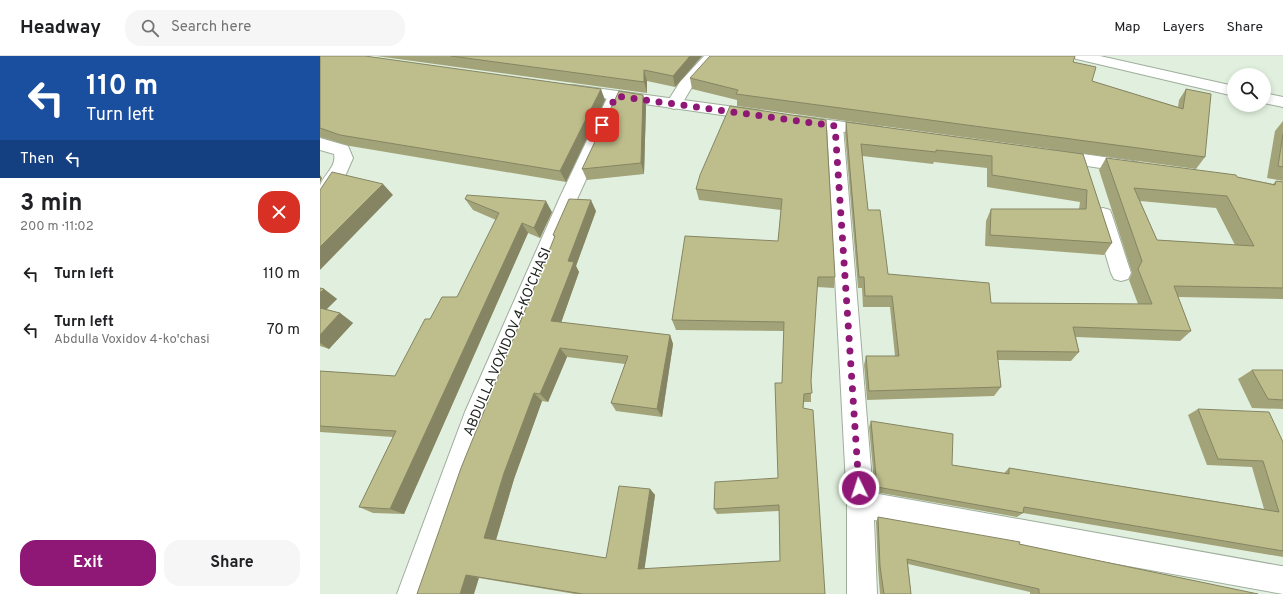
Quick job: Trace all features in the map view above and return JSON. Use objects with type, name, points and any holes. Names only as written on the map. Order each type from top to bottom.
[{"type":"street","points":[[674,104],[685,85],[712,56]]},
{"type":"street","points":[[1081,56],[1227,89]]},
{"type":"street","points":[[561,88],[890,133]]},
{"type":"street","name":"ABDULLA VOXIDOV 4-KO'CHASI","points":[[412,594],[477,412],[569,197],[616,96]]},
{"type":"street","points":[[1271,99],[1283,102]]},
{"type":"street","points":[[835,126],[860,504],[862,594]]},
{"type":"street","points":[[320,144],[342,150],[344,158],[337,174],[320,198]]},
{"type":"street","points":[[1038,154],[1146,168]]},
{"type":"street","points":[[1085,160],[1121,273]]},
{"type":"street","points":[[860,504],[1281,580]]},
{"type":"building","points":[[320,56],[365,56],[601,89],[560,171],[340,135],[320,128]]},
{"type":"building","points":[[451,56],[690,56],[673,76],[644,70],[644,82]]},
{"type":"building","points":[[710,56],[1075,56],[1073,62],[1096,67],[1092,81],[1183,109],[1186,89],[1211,94],[1205,157],[736,94],[738,90],[690,78]]},
{"type":"building","points":[[619,91],[643,95],[641,163],[582,169]]},
{"type":"building","points":[[730,106],[826,120],[835,277],[818,277],[811,381],[812,393],[804,394],[803,408],[813,410],[825,594],[583,594],[466,575],[460,594],[417,594],[461,468],[555,236],[553,235],[569,199],[591,200],[568,261],[574,262],[551,321],[670,335],[657,409],[611,403],[628,356],[560,348],[540,394],[534,393],[504,473],[484,538],[606,558],[619,486],[650,489],[638,569],[780,561],[779,505],[714,509],[715,482],[778,478],[775,383],[782,383],[784,322],[672,320],[685,236],[778,241],[782,199],[696,189],[700,175]]},
{"type":"building","points":[[846,122],[1083,154],[1112,243],[990,235],[991,209],[1086,209],[1087,190],[992,175],[992,156],[861,144],[868,210],[880,210],[888,274],[989,283],[991,303],[1152,304],[1138,269],[1142,261],[1106,158],[1236,175],[1237,177],[1275,185],[1276,181],[1283,182],[1283,288],[1174,286],[1191,331],[1073,327],[1079,352],[997,351],[1001,387],[869,391],[866,356],[899,356],[892,296],[865,296],[864,277],[859,277]],"holes":[[[1134,188],[1227,196],[1254,246],[1157,240]]]},
{"type":"building","points":[[1283,134],[1283,167],[1278,166]]},
{"type":"building","points":[[332,172],[383,184],[320,247],[320,190]]},
{"type":"building","points":[[467,195],[546,201],[534,228],[522,223],[390,509],[359,507],[396,431],[320,426],[320,371],[395,376],[425,319],[430,319],[442,297],[457,297],[499,213],[465,199]]},
{"type":"building","points":[[320,308],[340,313],[320,335]]},
{"type":"building","points":[[1252,370],[1283,370],[1283,400],[1268,399]]},
{"type":"building","points":[[1198,409],[1269,412],[1283,442],[1283,551],[1024,507],[1023,513],[877,487],[871,421],[953,434],[952,465],[1009,474],[1009,468],[1279,512],[1263,461],[1218,459]]},
{"type":"building","points":[[878,517],[1020,542],[1019,544],[1258,594],[1039,594],[1039,589],[907,559],[911,594],[884,594],[880,566]]},
{"type":"route","points":[[602,125],[616,96],[835,126],[859,488]]}]
